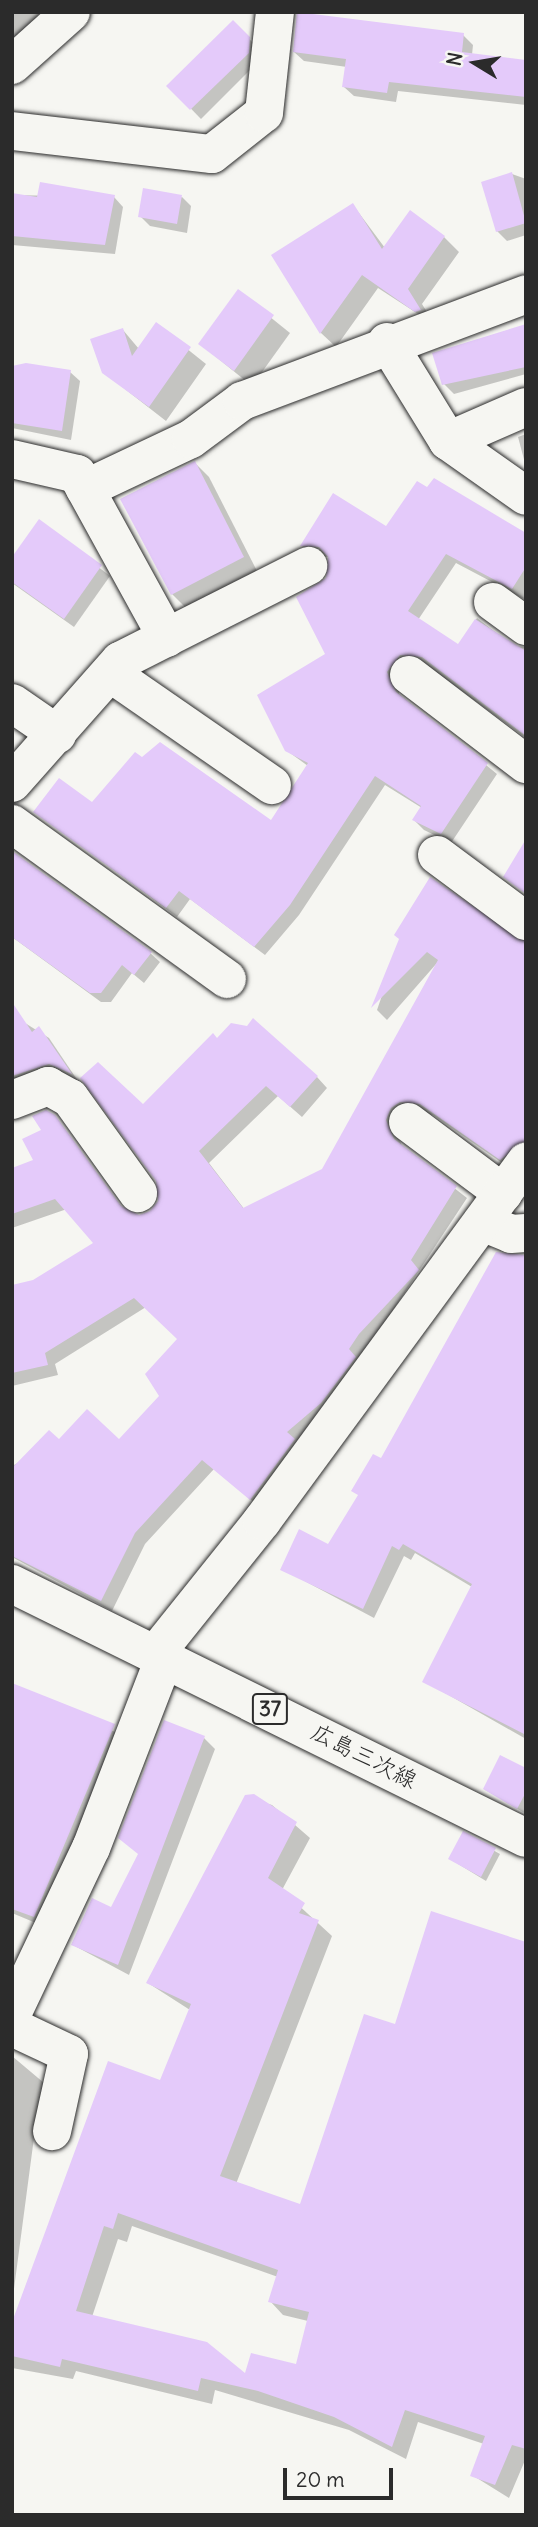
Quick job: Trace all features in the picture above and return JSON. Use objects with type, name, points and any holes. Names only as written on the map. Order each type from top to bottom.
[{"type":"street","points":[[12,65],[71,12]]},
{"type":"street","points":[[12,131],[212,154],[264,113],[275,12]]},
{"type":"street","points":[[85,488],[191,439],[242,401],[387,342],[526,294]]},
{"type":"street","points":[[387,342],[448,441],[526,496]]},
{"type":"street","points":[[448,441],[526,407]]},
{"type":"street","points":[[12,459],[76,474],[167,638]]},
{"type":"street","points":[[12,783],[120,661],[308,566]]},
{"type":"street","points":[[493,602],[526,626]]},
{"type":"street","points":[[110,673],[272,785]]},
{"type":"street","points":[[409,675],[526,764]]},
{"type":"street","points":[[12,702],[57,734]]},
{"type":"street","points":[[12,824],[227,979]]},
{"type":"street","points":[[437,855],[526,921]]},
{"type":"street","points":[[12,1100],[48,1086],[70,1098],[138,1193]]},
{"type":"street","points":[[408,1122],[492,1207],[511,1234],[526,1233]]},
{"type":"street","points":[[12,2014],[91,1848],[161,1654],[526,1162]]},
{"type":"street","name":"広島三次線","points":[[12,1584],[161,1654],[526,1838]]},
{"type":"street","points":[[12,2027],[69,2054],[52,2131]]},
{"type":"building","points":[[297,12],[464,33],[462,52],[526,60],[526,97],[389,82],[387,93],[342,87],[346,59],[293,52]]},
{"type":"building","points":[[233,20],[250,37],[249,53],[190,110],[166,86]]},
{"type":"building","points":[[512,172],[526,223],[496,232],[481,182]]},
{"type":"building","points":[[40,182],[115,195],[105,245],[12,236],[12,193],[37,197]]},
{"type":"building","points":[[143,188],[182,195],[177,224],[138,217]]},
{"type":"building","points":[[353,203],[382,249],[410,210],[445,236],[408,289],[421,310],[415,312],[362,275],[320,334],[271,255]]},
{"type":"building","points":[[238,289],[274,315],[234,371],[198,344]]},
{"type":"building","points":[[156,322],[191,347],[149,407],[102,373],[90,339],[123,328],[132,356]]},
{"type":"building","points":[[526,324],[526,367],[442,385],[432,353]]},
{"type":"building","points":[[26,363],[71,370],[62,431],[12,423],[12,366]]},
{"type":"building","points":[[195,461],[244,557],[171,595],[120,499]]},
{"type":"building","points":[[434,478],[526,533],[526,567],[512,589],[446,554],[408,611],[458,644],[475,619],[526,651],[526,736],[422,657],[400,655],[387,672],[396,692],[488,763],[441,834],[412,820],[421,806],[375,776],[290,905],[254,947],[179,891],[166,908],[33,812],[59,778],[92,802],[135,752],[142,757],[160,742],[271,820],[308,763],[285,751],[257,695],[325,654],[296,597],[326,578],[328,557],[319,547],[300,546],[333,493],[386,526],[417,481],[427,487]]},
{"type":"building","points":[[39,519],[102,565],[64,619],[12,582],[12,557]]},
{"type":"building","points":[[526,839],[526,894],[503,877]]},
{"type":"building","points":[[12,851],[152,952],[134,975],[122,965],[101,993],[90,993],[12,937]]},
{"type":"building","points":[[430,877],[526,942],[526,1141],[500,1160],[420,1104],[400,1102],[391,1108],[386,1120],[394,1139],[457,1186],[411,1260],[419,1270],[359,1334],[349,1349],[356,1357],[321,1403],[287,1432],[295,1439],[250,1500],[202,1460],[135,1533],[101,1601],[12,1556],[12,1468],[49,1430],[59,1439],[87,1409],[119,1439],[159,1396],[145,1374],[177,1339],[134,1298],[45,1353],[48,1365],[12,1373],[12,1285],[33,1280],[93,1243],[55,1199],[12,1214],[12,1168],[33,1160],[22,1139],[41,1130],[32,1116],[46,1110],[55,1115],[121,1206],[139,1215],[150,1211],[158,1201],[156,1181],[80,1078],[98,1062],[143,1104],[213,1033],[217,1038],[231,1023],[247,1026],[253,1018],[318,1076],[290,1107],[266,1086],[199,1151],[243,1208],[322,1169],[438,960],[427,952],[371,1008],[399,939],[394,935]]},
{"type":"building","points":[[12,1002],[32,1032],[39,1026],[72,1074],[49,1064],[12,1076]]},
{"type":"building","points":[[496,1252],[526,1255],[526,1735],[422,1682],[472,1584],[403,1544],[399,1550],[392,1546],[363,1609],[280,1570],[299,1529],[328,1544],[358,1495],[351,1491],[373,1454],[381,1458]]},
{"type":"building","points":[[12,1683],[115,1724],[34,1917],[12,1909]]},
{"type":"building","points":[[164,1720],[205,1736],[118,1965],[71,1945],[92,1898],[111,1907],[138,1854],[118,1838]]},
{"type":"building","points":[[500,1755],[526,1768],[526,1792],[517,1809],[483,1789]]},
{"type":"building","points":[[254,1794],[297,1822],[268,1878],[305,1903],[299,1913],[319,1920],[220,2176],[300,2204],[364,2014],[395,2024],[431,1911],[526,1942],[526,2449],[512,2445],[495,2485],[470,2476],[485,2436],[405,2410],[392,2447],[334,2417],[258,2391],[201,2378],[198,2391],[62,2359],[60,2367],[12,2356],[12,2322],[108,2061],[160,2080],[191,2004],[146,1983],[245,1795]],"holes":[[[118,2213],[278,2270],[268,2302],[309,2312],[296,2364],[251,2353],[245,2373],[207,2342],[76,2311],[104,2226],[113,2229]]]},
{"type":"building","points":[[463,1831],[496,1848],[481,1877],[448,1859]]}]
